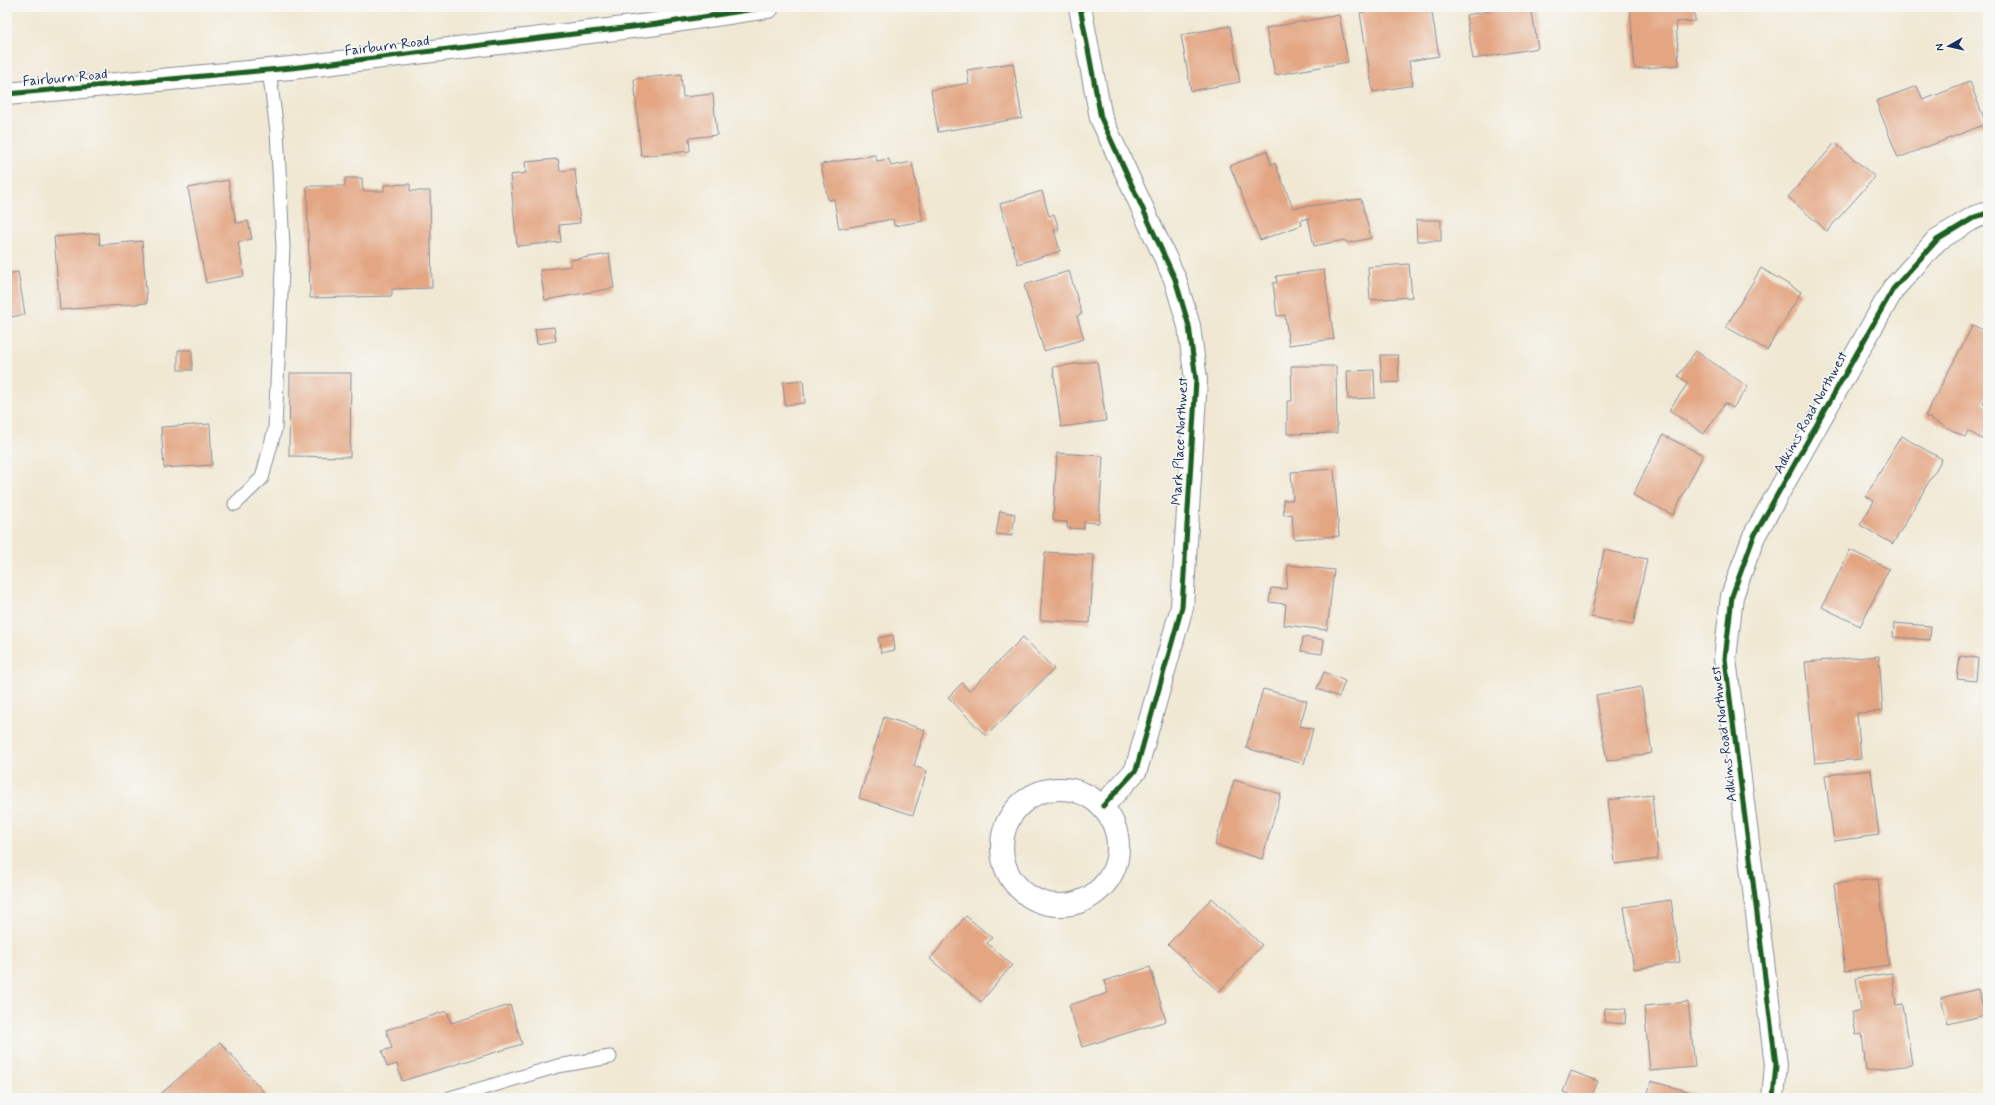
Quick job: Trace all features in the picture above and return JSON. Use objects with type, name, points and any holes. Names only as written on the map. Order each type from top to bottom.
[{"type":"street","name":"Fairburn Road","points":[[7,94],[269,70],[666,15],[768,7]]},
{"type":"street","name":"Mark Place Northwest","points":[[1080,7],[1101,118],[1175,279],[1189,326],[1196,380],[1182,607],[1136,770],[1102,806]]},
{"type":"street","name":"Adkins Road Northwest","points":[[1774,1098],[1776,1064],[1725,659],[1732,596],[1754,536],[1893,289],[1937,240],[1975,217],[1988,213]]},
{"type":"street","points":[[1067,788],[1086,794],[1102,806],[1113,822],[1118,840],[1118,858],[1111,876],[1100,890],[1084,900],[1066,905],[1048,905],[1030,898],[1015,885],[1005,868],[1002,848],[1004,828],[1014,810],[1029,797],[1047,789],[1067,788]]},
{"type":"lane","points":[[235,504],[262,478],[275,429],[283,247],[277,131],[269,70]]},
{"type":"lane","points":[[450,1098],[558,1066],[610,1057]]},
{"type":"building","points":[[1380,7],[1431,7],[1439,56],[1409,61],[1413,85],[1373,92],[1360,13],[1380,9]]},
{"type":"building","points":[[1514,7],[1531,7],[1538,48],[1473,59],[1466,15]]},
{"type":"building","points":[[1630,7],[1694,7],[1695,21],[1676,22],[1679,65],[1635,69]]},
{"type":"building","points":[[1339,15],[1348,62],[1275,75],[1266,28]]},
{"type":"building","points":[[1230,26],[1240,82],[1191,91],[1181,35]]},
{"type":"building","points":[[1013,63],[1022,118],[938,132],[931,90],[969,83],[967,70]]},
{"type":"building","points":[[681,74],[683,97],[713,94],[717,135],[689,138],[690,151],[641,156],[634,79]]},
{"type":"building","points":[[1970,82],[1986,124],[1898,158],[1876,101],[1917,86],[1923,100]]},
{"type":"building","points":[[1835,143],[1875,177],[1827,231],[1788,197]]},
{"type":"building","points":[[1267,151],[1271,165],[1275,163],[1293,208],[1361,199],[1371,238],[1348,243],[1344,240],[1314,246],[1308,218],[1301,220],[1302,225],[1260,240],[1230,166]]},
{"type":"building","points":[[875,155],[877,161],[889,159],[891,166],[912,162],[923,221],[894,226],[893,219],[839,229],[834,199],[828,200],[821,164]]},
{"type":"building","points":[[558,159],[560,171],[575,169],[580,223],[559,225],[561,242],[517,246],[510,175],[526,173],[525,162]]},
{"type":"building","points":[[345,178],[362,178],[363,191],[384,191],[384,185],[410,184],[410,191],[430,191],[432,288],[392,289],[392,296],[310,298],[307,186],[345,186]]},
{"type":"building","points":[[228,180],[236,223],[248,221],[252,239],[238,242],[244,276],[206,283],[188,188]]},
{"type":"building","points":[[1042,191],[1049,216],[1054,214],[1059,229],[1054,230],[1060,251],[1018,264],[1000,204]]},
{"type":"building","points":[[1416,220],[1441,220],[1441,241],[1417,241]]},
{"type":"building","points":[[99,233],[100,245],[142,241],[147,303],[60,310],[54,237]]},
{"type":"building","points":[[609,254],[614,288],[545,300],[540,270],[571,266],[570,260]]},
{"type":"building","points":[[1409,264],[1412,297],[1370,300],[1368,267]]},
{"type":"building","points":[[1761,268],[1801,292],[1767,350],[1726,327]]},
{"type":"building","points":[[1324,270],[1334,339],[1289,345],[1285,315],[1277,316],[1273,283],[1277,282],[1276,276]]},
{"type":"building","points":[[1069,271],[1082,314],[1077,316],[1084,339],[1044,351],[1024,285]]},
{"type":"building","points":[[18,272],[25,314],[7,318],[7,274]]},
{"type":"building","points":[[1973,325],[1988,333],[1988,394],[1983,403],[1988,406],[1988,428],[1982,439],[1968,431],[1965,437],[1925,416]]},
{"type":"building","points":[[554,327],[556,341],[537,344],[535,329]]},
{"type":"building","points":[[178,350],[192,350],[192,370],[178,370]]},
{"type":"building","points":[[1696,351],[1748,387],[1733,408],[1725,403],[1704,434],[1669,410],[1688,383],[1678,376]]},
{"type":"building","points":[[1380,355],[1398,355],[1399,382],[1382,383]]},
{"type":"building","points":[[1097,361],[1106,421],[1061,427],[1053,367]]},
{"type":"building","points":[[1291,366],[1336,366],[1337,433],[1287,434],[1287,401],[1292,401]]},
{"type":"building","points":[[1374,370],[1375,398],[1348,399],[1347,371]]},
{"type":"building","points":[[290,373],[351,373],[350,457],[289,456]]},
{"type":"building","points":[[803,380],[805,403],[785,405],[783,382]]},
{"type":"building","points":[[210,424],[212,465],[164,468],[161,427]]},
{"type":"building","points":[[1663,435],[1703,455],[1673,515],[1633,495]]},
{"type":"building","points":[[1901,436],[1942,459],[1893,544],[1860,525],[1874,501],[1866,496]]},
{"type":"building","points":[[1057,453],[1103,456],[1099,523],[1084,522],[1084,529],[1067,528],[1067,522],[1053,521]]},
{"type":"building","points":[[1334,469],[1339,536],[1294,539],[1292,514],[1284,515],[1283,500],[1293,500],[1291,472]]},
{"type":"building","points":[[1000,511],[1015,514],[1012,536],[996,534]]},
{"type":"building","points":[[1604,550],[1647,559],[1633,625],[1591,617]]},
{"type":"building","points":[[1850,550],[1889,569],[1860,626],[1822,607]]},
{"type":"building","points":[[1045,552],[1094,555],[1090,623],[1040,620]]},
{"type":"building","points":[[1288,565],[1334,570],[1327,630],[1284,625],[1286,604],[1269,602],[1271,588],[1286,589]]},
{"type":"building","points":[[1894,623],[1931,626],[1930,640],[1893,637]]},
{"type":"building","points":[[893,635],[895,650],[881,653],[878,638]]},
{"type":"building","points":[[1023,637],[1054,669],[986,736],[948,697],[962,683],[969,691]]},
{"type":"building","points":[[1303,637],[1324,640],[1322,654],[1301,651]]},
{"type":"building","points":[[1879,656],[1883,711],[1857,713],[1861,759],[1815,763],[1805,662]]},
{"type":"building","points":[[1960,656],[1978,658],[1976,681],[1957,679]]},
{"type":"building","points":[[1324,672],[1345,681],[1339,697],[1317,689]]},
{"type":"building","points":[[1641,687],[1652,753],[1607,761],[1596,695]]},
{"type":"building","points":[[1263,689],[1307,701],[1300,726],[1313,729],[1304,764],[1246,748]]},
{"type":"building","points":[[884,717],[925,730],[914,766],[927,771],[913,815],[859,798]]},
{"type":"building","points":[[1871,770],[1879,835],[1834,841],[1825,775]]},
{"type":"building","points":[[1234,780],[1281,794],[1262,859],[1215,845]]},
{"type":"building","points":[[1652,795],[1658,859],[1615,864],[1608,800]]},
{"type":"building","points":[[1878,879],[1889,965],[1845,971],[1834,884]]},
{"type":"building","points":[[1212,898],[1262,945],[1219,992],[1168,944]]},
{"type":"building","points":[[1671,900],[1680,962],[1634,969],[1624,907]]},
{"type":"building","points":[[966,916],[992,938],[987,943],[1012,965],[981,1002],[930,959]]},
{"type":"building","points":[[1150,967],[1166,1021],[1082,1047],[1069,1005],[1108,993],[1104,981]]},
{"type":"building","points":[[1892,973],[1896,1005],[1903,1004],[1912,1065],[1866,1071],[1862,1034],[1856,1035],[1852,1012],[1861,1010],[1856,978]]},
{"type":"building","points":[[1978,989],[1985,1015],[1948,1024],[1941,998]]},
{"type":"building","points":[[1688,1002],[1695,1067],[1650,1071],[1644,1006]]},
{"type":"building","points":[[510,1005],[522,1044],[402,1081],[397,1064],[387,1067],[382,1051],[392,1048],[386,1030],[447,1011],[451,1023]]},
{"type":"building","points":[[1605,1008],[1626,1009],[1625,1024],[1604,1022]]},
{"type":"building","points":[[220,1042],[269,1098],[156,1098]]},
{"type":"building","points":[[1571,1071],[1598,1081],[1591,1098],[1581,1098],[1563,1092]]},
{"type":"building","points":[[1651,1081],[1697,1094],[1696,1098],[1647,1098]]},
{"type":"cycle path","points":[[7,94],[291,68],[657,24],[768,7]]},
{"type":"cycle path","points":[[1080,7],[1101,118],[1175,279],[1189,326],[1196,380],[1182,607],[1136,770],[1103,806]]},
{"type":"cycle path","points":[[1773,1098],[1776,1065],[1725,659],[1732,596],[1754,536],[1893,289],[1937,240],[1975,217],[1988,213]]}]
